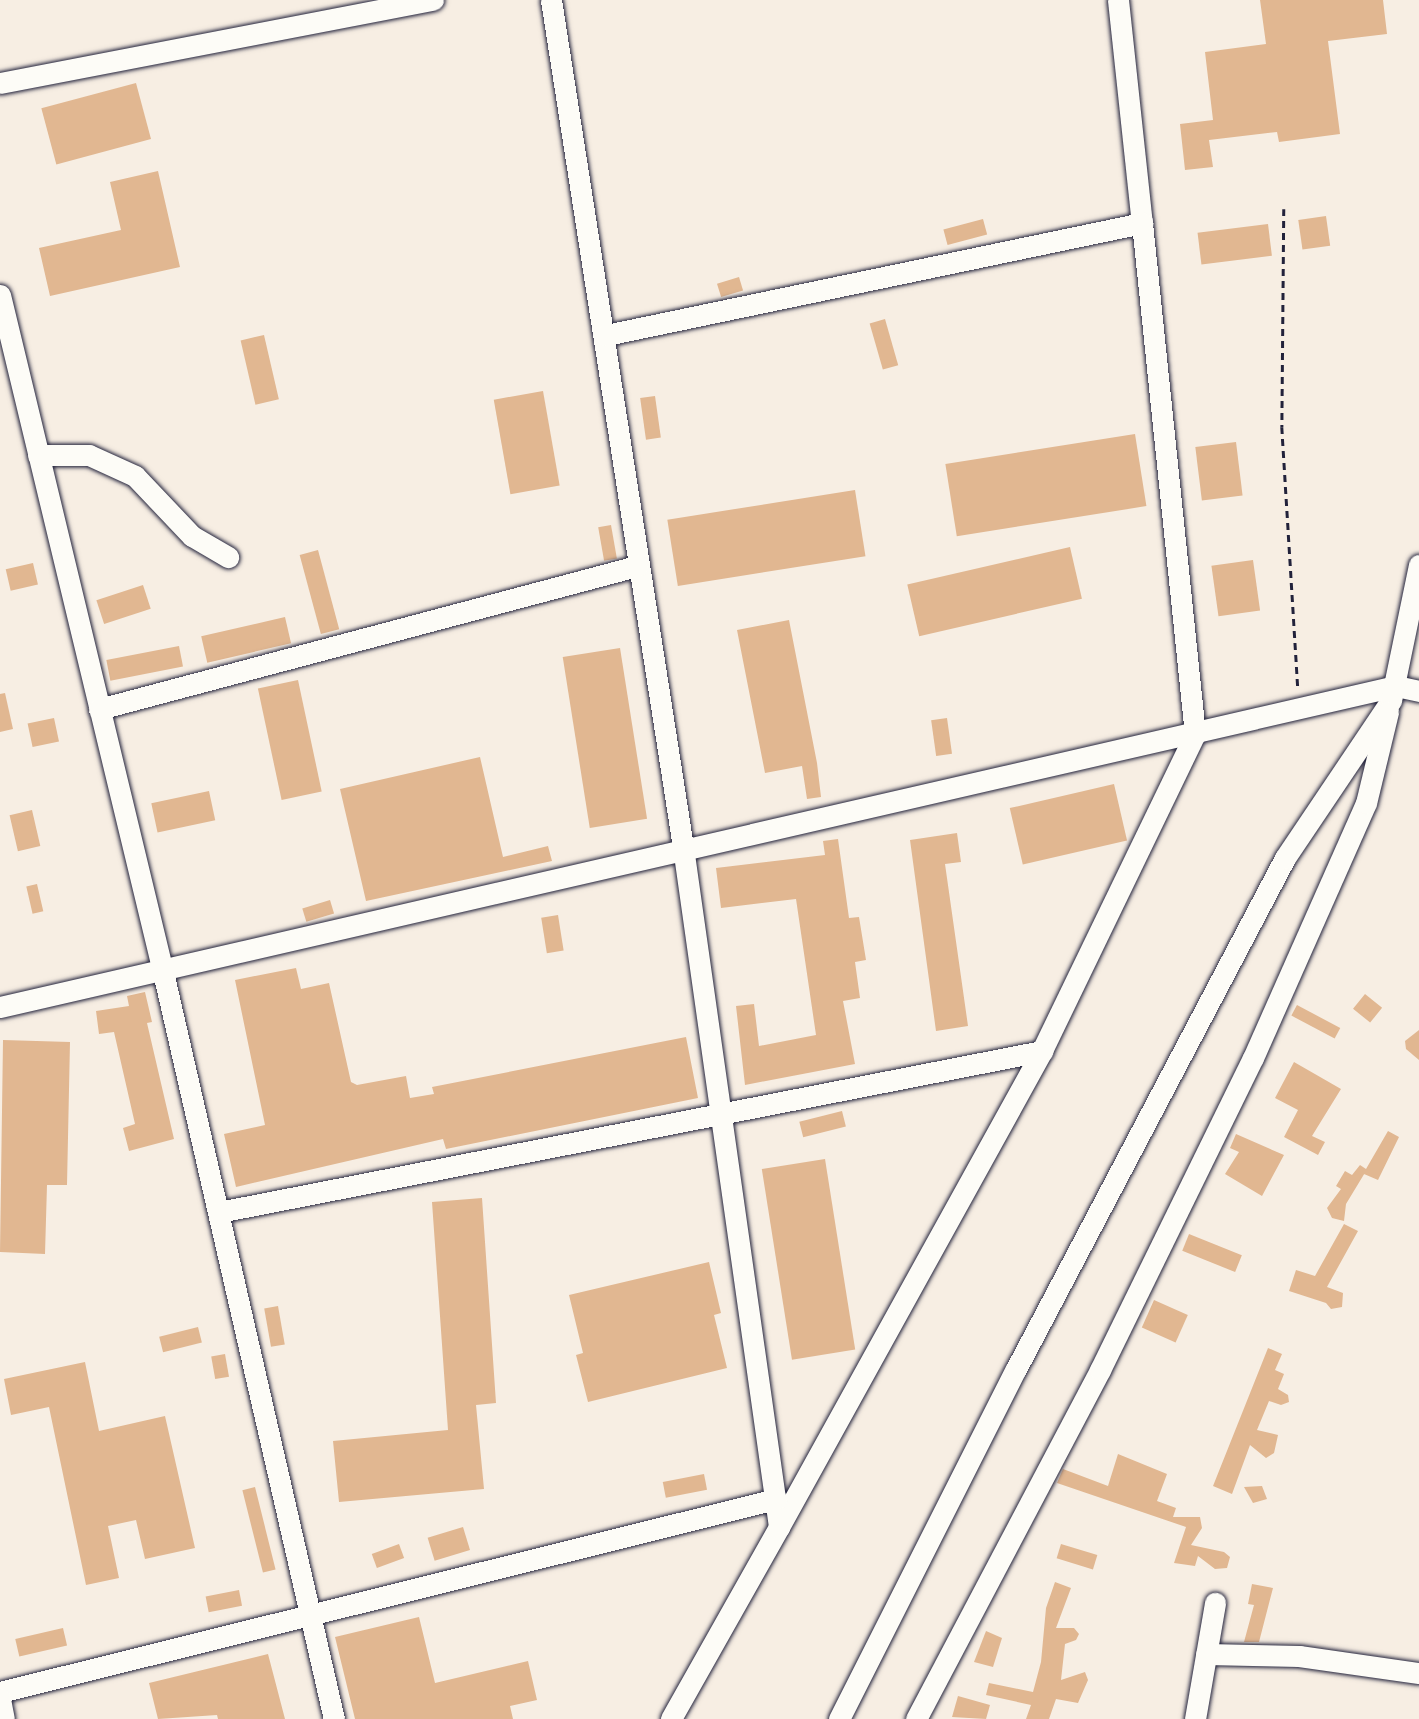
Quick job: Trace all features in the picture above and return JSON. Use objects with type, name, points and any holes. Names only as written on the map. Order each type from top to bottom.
[{"type":"street","points":[[0,83],[433,0]]},
{"type":"street","points":[[551,0],[606,335],[637,566],[683,847],[779,1527]]},
{"type":"street","points":[[671,1719],[1042,1051],[1195,734],[1118,0]]},
{"type":"street","points":[[606,335],[1142,223]]},
{"type":"street","points":[[0,295],[163,972],[313,1614],[334,1719]]},
{"type":"street","points":[[38,456],[89,455],[135,476],[192,536],[228,557]]},
{"type":"street","points":[[916,1719],[1100,1370],[1253,1058],[1366,803],[1394,693],[1419,565]]},
{"type":"street","points":[[99,709],[637,566]]},
{"type":"street","points":[[0,1007],[163,972],[683,847],[1299,709],[1419,691]]},
{"type":"street","points":[[839,1719],[991,1418],[1285,858],[1394,693]]},
{"type":"street","points":[[219,1212],[721,1111],[1042,1051]]},
{"type":"street","points":[[0,1692],[776,1499]]},
{"type":"street","points":[[1195,1719],[1215,1603]]},
{"type":"street","points":[[1206,1654],[1299,1656],[1419,1673]]},
{"type":"street","points":[[0,1699],[4,1719]]},
{"type":"path","points":[[1284,209],[1282,427],[1299,709]]},
{"type":"building","points":[[1260,0],[1383,0],[1387,34],[1328,41],[1340,134],[1279,142],[1277,132],[1209,140],[1213,167],[1185,170],[1180,124],[1213,120],[1205,52],[1266,44]]},
{"type":"building","points":[[136,83],[151,139],[56,164],[41,108]]},
{"type":"building","points":[[158,171],[180,267],[50,296],[39,248],[121,230],[110,182]]},
{"type":"building","points":[[1326,216],[1330,246],[1302,250],[1298,220]]},
{"type":"building","points":[[983,219],[987,234],[948,245],[943,230]]},
{"type":"building","points":[[1268,224],[1272,256],[1201,264],[1198,233]]},
{"type":"building","points":[[739,277],[743,290],[721,297],[717,284]]},
{"type":"building","points":[[885,319],[898,365],[883,370],[870,323]]},
{"type":"building","points":[[264,335],[279,399],[255,405],[241,340]]},
{"type":"building","points":[[543,391],[560,486],[510,494],[494,400]]},
{"type":"building","points":[[655,396],[661,438],[646,440],[640,398]]},
{"type":"building","points":[[1135,434],[1146,506],[957,536],[945,464]]},
{"type":"building","points":[[1236,442],[1243,496],[1202,501],[1195,447]]},
{"type":"building","points":[[855,490],[865,556],[678,586],[667,520]]},
{"type":"building","points":[[611,525],[617,558],[604,561],[598,527]]},
{"type":"building","points":[[1070,547],[1082,599],[919,636],[907,585]]},
{"type":"building","points":[[318,550],[339,629],[321,634],[300,555]]},
{"type":"building","points":[[1253,560],[1260,611],[1219,616],[1211,566]]},
{"type":"building","points":[[33,563],[38,584],[11,591],[6,569]]},
{"type":"building","points":[[143,585],[151,609],[104,624],[96,600]]},
{"type":"building","points":[[285,617],[291,643],[207,663],[201,636]]},
{"type":"building","points":[[789,620],[817,763],[821,797],[807,799],[802,766],[765,773],[737,630]]},
{"type":"building","points":[[179,646],[183,667],[110,681],[106,660]]},
{"type":"building","points":[[620,648],[647,819],[590,828],[563,657]]},
{"type":"building","points":[[298,680],[322,792],[282,800],[258,689]]},
{"type":"building","points":[[5,693],[13,729],[0,732],[0,694]]},
{"type":"building","points":[[54,718],[59,741],[33,747],[28,724]]},
{"type":"building","points":[[947,718],[952,754],[936,756],[931,720]]},
{"type":"building","points":[[480,757],[503,857],[548,846],[552,861],[366,901],[340,789]]},
{"type":"building","points":[[1114,784],[1127,841],[1023,865],[1010,808]]},
{"type":"building","points":[[209,791],[215,820],[158,833],[151,803]]},
{"type":"building","points":[[32,810],[40,846],[18,851],[10,815]]},
{"type":"building","points":[[957,833],[961,862],[945,864],[968,1026],[936,1031],[910,840]]},
{"type":"building","points":[[838,839],[849,918],[859,917],[866,960],[855,962],[860,998],[843,1001],[855,1064],[745,1085],[736,1006],[754,1004],[759,1046],[816,1035],[796,899],[721,908],[716,868],[825,855],[823,841]]},
{"type":"building","points":[[37,884],[43,911],[33,914],[26,886]]},
{"type":"building","points":[[330,900],[334,913],[306,922],[302,908]]},
{"type":"building","points":[[558,915],[564,951],[547,953],[541,918]]},
{"type":"building","points":[[296,968],[301,989],[329,983],[351,1082],[357,1085],[406,1076],[410,1098],[434,1094],[432,1087],[686,1037],[698,1098],[446,1149],[443,1139],[236,1187],[224,1134],[265,1125],[235,980]]},
{"type":"building","points":[[145,992],[152,1022],[147,1023],[174,1139],[129,1151],[123,1128],[135,1124],[114,1032],[99,1034],[96,1011],[129,1006],[127,996]]},
{"type":"building","points":[[1365,994],[1382,1008],[1370,1023],[1353,1009]]},
{"type":"building","points":[[1297,1005],[1340,1028],[1335,1039],[1291,1016]]},
{"type":"building","points":[[1419,1030],[1419,1060],[1406,1049],[1405,1041]]},
{"type":"building","points":[[3,1040],[70,1042],[67,1185],[47,1185],[45,1254],[0,1252]]},
{"type":"building","points":[[1294,1062],[1341,1089],[1312,1136],[1325,1142],[1318,1155],[1284,1137],[1298,1110],[1275,1098]]},
{"type":"building","points":[[842,1111],[846,1127],[803,1137],[799,1122]]},
{"type":"building","points":[[1388,1131],[1399,1137],[1378,1180],[1364,1174],[1346,1204],[1344,1221],[1332,1218],[1327,1208],[1341,1189],[1336,1186],[1345,1171],[1352,1175],[1360,1165],[1366,1169]]},
{"type":"building","points":[[1236,1134],[1284,1155],[1262,1196],[1225,1174],[1239,1152],[1230,1148]]},
{"type":"building","points":[[825,1159],[855,1350],[792,1360],[762,1169]]},
{"type":"building","points":[[482,1198],[496,1403],[476,1405],[484,1489],[339,1502],[333,1441],[448,1430],[432,1202]]},
{"type":"building","points":[[1344,1224],[1358,1231],[1327,1287],[1343,1293],[1342,1307],[1331,1309],[1326,1303],[1289,1291],[1296,1270],[1315,1276]]},
{"type":"building","points":[[1189,1234],[1242,1255],[1235,1272],[1182,1251]]},
{"type":"building","points":[[709,1262],[721,1313],[714,1315],[727,1368],[588,1402],[576,1355],[583,1353],[569,1295]]},
{"type":"building","points":[[1154,1300],[1188,1315],[1176,1342],[1142,1327]]},
{"type":"building","points":[[278,1306],[285,1344],[271,1347],[264,1308]]},
{"type":"building","points":[[198,1327],[202,1343],[163,1352],[159,1337]]},
{"type":"building","points":[[1268,1348],[1282,1354],[1275,1370],[1284,1374],[1278,1389],[1288,1395],[1289,1402],[1281,1405],[1269,1401],[1257,1430],[1278,1435],[1274,1453],[1266,1458],[1250,1445],[1232,1494],[1213,1486]]},
{"type":"building","points":[[225,1354],[229,1377],[215,1379],[211,1356]]},
{"type":"building","points":[[85,1362],[99,1431],[165,1416],[195,1548],[145,1559],[136,1520],[108,1526],[119,1578],[86,1585],[49,1407],[11,1415],[4,1379]]},
{"type":"building","points":[[1118,1454],[1167,1474],[1157,1501],[1176,1508],[1173,1517],[1200,1517],[1202,1528],[1191,1545],[1224,1552],[1230,1557],[1227,1568],[1215,1569],[1198,1556],[1195,1566],[1174,1563],[1186,1527],[1057,1483],[1063,1469],[1108,1486]]},
{"type":"building","points":[[704,1474],[707,1490],[666,1498],[663,1482]]},
{"type":"building","points":[[1262,1486],[1267,1499],[1253,1503],[1244,1487]]},
{"type":"building","points":[[255,1487],[276,1569],[263,1573],[242,1490]]},
{"type":"building","points":[[463,1527],[470,1550],[435,1561],[428,1538]]},
{"type":"building","points":[[399,1544],[404,1558],[377,1568],[372,1554]]},
{"type":"building","points":[[1061,1544],[1097,1555],[1093,1569],[1057,1558]]},
{"type":"building","points":[[1055,1582],[1071,1588],[1056,1628],[1074,1628],[1079,1634],[1076,1640],[1065,1644],[1061,1680],[1085,1672],[1088,1680],[1078,1703],[1056,1699],[1049,1719],[1026,1719],[1031,1705],[986,1695],[989,1683],[1033,1692],[1041,1662],[1046,1608]]},
{"type":"building","points":[[1252,1584],[1273,1588],[1259,1642],[1244,1642],[1254,1605],[1248,1604]]},
{"type":"building","points":[[239,1590],[242,1606],[209,1612],[206,1596]]},
{"type":"building","points":[[419,1617],[435,1683],[528,1661],[537,1700],[510,1706],[513,1719],[355,1719],[335,1637]]},
{"type":"building","points":[[63,1628],[67,1646],[19,1657],[15,1639]]},
{"type":"building","points":[[986,1631],[1002,1638],[993,1667],[974,1662]]},
{"type":"building","points":[[268,1654],[285,1719],[218,1719],[217,1715],[158,1719],[149,1683]]},
{"type":"building","points":[[958,1696],[990,1705],[986,1719],[952,1717]]}]
